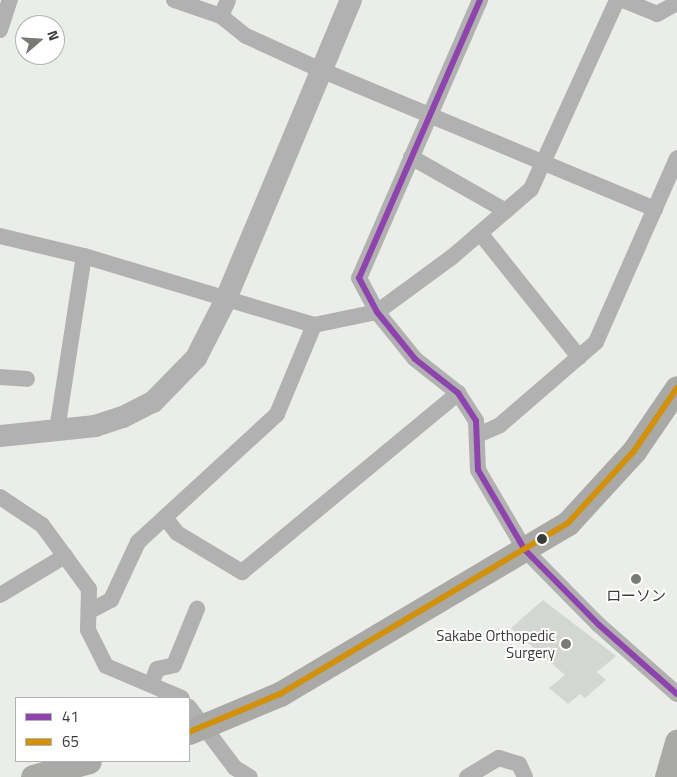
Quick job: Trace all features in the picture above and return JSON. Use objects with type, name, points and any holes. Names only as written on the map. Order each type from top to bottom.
[{"type":"main road","points":[[195,730],[280,694],[525,550],[591,501],[634,451],[677,388]]},
{"type":"main road","points":[[667,777],[677,741]]},
{"type":"main road","points":[[33,777],[86,762]]},
{"type":"street","points":[[0,30],[10,0]]},
{"type":"street","points":[[174,0],[222,16],[246,36],[322,70],[544,165],[655,209]]},
{"type":"street","points":[[222,16],[228,0]]},
{"type":"street","points":[[0,436],[95,426],[153,402],[196,358],[225,301],[351,0]]},
{"type":"street","points":[[480,0],[359,278],[377,312],[416,359],[458,393],[476,421],[478,470],[525,550],[599,625],[677,694]]},
{"type":"street","points":[[0,236],[84,256],[225,301],[314,325],[377,312],[480,233],[531,189],[544,165],[617,0]]},
{"type":"street","points":[[623,0],[657,14],[677,2]]},
{"type":"street","points":[[411,157],[506,212]]},
{"type":"street","points":[[478,435],[500,425],[596,342],[676,165]]},
{"type":"street","points":[[480,233],[579,357]]},
{"type":"street","points":[[57,430],[84,256]]},
{"type":"street","points":[[90,612],[111,600],[138,542],[167,520],[276,414],[314,325]]},
{"type":"street","points":[[0,377],[27,379]]},
{"type":"street","points":[[167,520],[177,533],[242,572],[458,393]]},
{"type":"street","points":[[0,497],[42,525],[89,589],[90,612],[88,630],[106,666],[180,697]]},
{"type":"street","points":[[0,595],[65,556]]},
{"type":"street","points":[[151,684],[157,669],[174,665],[196,609]]},
{"type":"street","points":[[190,711],[195,730],[235,768],[250,777]]},
{"type":"street","points":[[467,777],[499,758],[519,764],[525,777]]},
{"type":"building","points":[[543,600],[616,656],[597,672],[606,680],[585,698],[580,694],[568,704],[549,688],[565,675],[511,628]]},
{"type":"transit line","name":"41","points":[[480,0],[359,278],[377,312],[415,359],[458,393],[476,421],[478,470],[525,550],[599,625],[677,694]]},
{"type":"transit line","name":"65","points":[[190,732],[280,694],[568,523],[634,451],[677,388]]},
{"type":"place","name":"ローソン","points":[[636,579]]},
{"type":"place","name":"Sakabe Orthopedic Surgery","points":[[566,644]]}]
